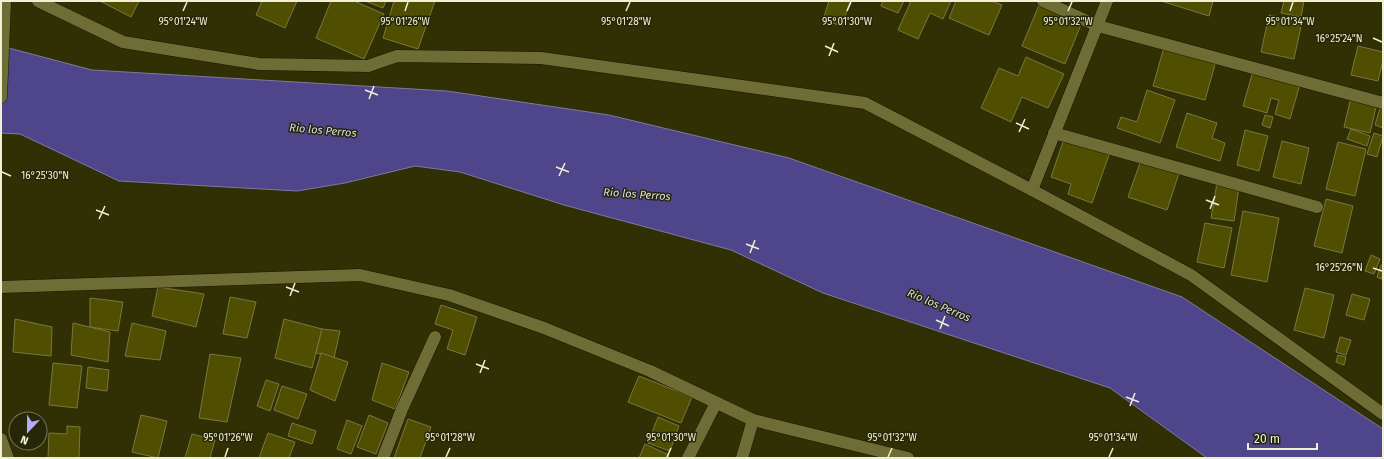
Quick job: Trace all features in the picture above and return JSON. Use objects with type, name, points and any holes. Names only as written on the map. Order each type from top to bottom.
[{"type":"street","points":[[1,97],[6,1]]},
{"type":"street","points":[[38,1],[123,42],[260,64],[368,66],[397,56],[541,58],[864,103],[1032,190],[1191,275],[1383,414]]},
{"type":"street","points":[[1043,1],[1098,26],[1383,103]]},
{"type":"street","points":[[1032,190],[1107,1]]},
{"type":"street","points":[[1054,133],[1317,207]]},
{"type":"street","points":[[1,287],[360,276],[449,295],[544,328],[650,371],[753,420],[908,458]]},
{"type":"street","points":[[383,458],[402,409],[435,337]]},
{"type":"street","points":[[688,458],[716,403]]},
{"type":"street","points":[[742,458],[753,420]]},
{"type":"street","points":[[1,439],[8,458]]},
{"type":"water","name":"Rio los Perros","points":[[1,46],[92,70],[447,91],[609,115],[789,158],[1182,297],[1383,429],[1383,458],[1207,458],[1110,388],[823,293],[731,250],[564,205],[460,172],[415,166],[345,183],[297,191],[119,181],[20,134],[1,133]]},
{"type":"building","points":[[100,1],[139,1],[131,17]]},
{"type":"building","points":[[262,1],[297,1],[285,28],[256,15]]},
{"type":"building","points":[[331,1],[354,1],[384,14],[364,59],[316,38]]},
{"type":"building","points":[[365,1],[386,1],[383,8]]},
{"type":"building","points":[[394,1],[435,1],[418,49],[383,38]]},
{"type":"building","points":[[829,1],[850,1],[842,26],[823,20]]},
{"type":"building","points":[[883,1],[904,1],[898,13],[881,6]]},
{"type":"building","points":[[911,1],[951,1],[943,19],[930,13],[918,39],[898,30]]},
{"type":"building","points":[[956,1],[991,1],[1002,5],[989,35],[949,18]]},
{"type":"building","points":[[1161,1],[1213,1],[1209,16]]},
{"type":"building","points":[[1284,1],[1304,1],[1301,17],[1281,13]]},
{"type":"building","points":[[1039,5],[1082,22],[1065,64],[1022,46]]},
{"type":"building","points":[[1269,15],[1302,22],[1294,59],[1261,52]]},
{"type":"building","points":[[1358,46],[1383,52],[1383,60],[1378,81],[1351,75]]},
{"type":"building","points":[[1164,47],[1216,61],[1205,100],[1153,86]]},
{"type":"building","points":[[1026,57],[1064,74],[1048,108],[1022,97],[1011,122],[981,108],[999,68],[1018,76]]},
{"type":"building","points":[[1253,71],[1300,84],[1290,119],[1275,114],[1279,100],[1271,98],[1267,113],[1243,106]]},
{"type":"building","points":[[1147,90],[1175,100],[1160,143],[1117,128],[1121,117],[1137,122]]},
{"type":"building","points":[[1351,97],[1377,103],[1370,133],[1344,127]]},
{"type":"building","points":[[1381,105],[1383,105],[1383,128],[1375,125]]},
{"type":"building","points":[[1187,113],[1217,123],[1212,138],[1225,143],[1220,161],[1176,147]]},
{"type":"building","points":[[1265,115],[1273,117],[1270,128],[1262,125]]},
{"type":"building","points":[[1351,129],[1370,136],[1367,146],[1347,139]]},
{"type":"building","points":[[1245,130],[1268,136],[1259,171],[1237,165]]},
{"type":"building","points":[[1374,133],[1383,136],[1377,157],[1367,154]]},
{"type":"building","points":[[1064,139],[1109,155],[1092,203],[1068,194],[1071,184],[1051,177]]},
{"type":"building","points":[[1282,141],[1309,148],[1301,184],[1273,177]]},
{"type":"building","points":[[1338,142],[1366,149],[1355,196],[1326,189]]},
{"type":"building","points":[[1141,160],[1179,173],[1167,210],[1128,197]]},
{"type":"building","points":[[1217,183],[1239,187],[1234,221],[1211,218]]},
{"type":"building","points":[[1326,199],[1353,206],[1342,253],[1314,246]]},
{"type":"building","points":[[1243,211],[1279,218],[1267,282],[1231,275]]},
{"type":"building","points":[[1205,223],[1232,228],[1224,268],[1197,262]]},
{"type":"building","points":[[1371,255],[1380,259],[1374,274],[1365,271]]},
{"type":"building","points":[[1381,265],[1383,266],[1382,279],[1377,277]]},
{"type":"building","points":[[158,287],[204,294],[196,327],[152,316]]},
{"type":"building","points":[[1305,288],[1334,295],[1324,338],[1294,330]]},
{"type":"building","points":[[1352,294],[1370,299],[1364,320],[1346,315]]},
{"type":"building","points":[[230,297],[256,302],[247,338],[223,334]]},
{"type":"building","points":[[90,298],[123,302],[118,331],[90,327]]},
{"type":"building","points":[[441,305],[477,317],[465,355],[447,349],[453,330],[435,324]]},
{"type":"building","points":[[15,319],[52,327],[51,356],[13,352]]},
{"type":"building","points":[[284,319],[322,329],[312,368],[275,358]]},
{"type":"building","points":[[73,323],[110,332],[108,362],[71,355]]},
{"type":"building","points":[[132,323],[166,331],[160,360],[125,356]]},
{"type":"building","points":[[322,329],[340,331],[334,358],[316,353]]},
{"type":"building","points":[[1340,337],[1351,340],[1346,355],[1336,352]]},
{"type":"building","points":[[321,353],[348,362],[335,401],[310,390]]},
{"type":"building","points":[[210,354],[241,358],[227,422],[199,418]]},
{"type":"building","points":[[1338,355],[1346,357],[1344,365],[1336,362]]},
{"type":"building","points":[[53,363],[82,366],[77,408],[49,405]]},
{"type":"building","points":[[382,363],[409,372],[395,409],[372,400]]},
{"type":"building","points":[[88,367],[109,370],[107,391],[86,388]]},
{"type":"building","points":[[639,376],[692,397],[681,423],[628,402]]},
{"type":"building","points":[[266,380],[279,384],[270,411],[257,406]]},
{"type":"building","points":[[282,386],[307,394],[298,419],[274,410]]},
{"type":"building","points":[[141,415],[167,421],[158,458],[132,452]]},
{"type":"building","points":[[369,415],[388,423],[376,454],[357,447]]},
{"type":"building","points":[[658,417],[679,426],[670,451],[648,443]]},
{"type":"building","points":[[408,419],[431,427],[420,458],[394,458]]},
{"type":"building","points":[[347,420],[362,426],[351,454],[337,449]]},
{"type":"building","points":[[292,423],[316,431],[312,444],[288,436]]},
{"type":"building","points":[[67,426],[80,427],[79,458],[48,458],[49,433],[67,434]]},
{"type":"building","points":[[268,433],[295,442],[289,458],[259,458]]},
{"type":"building","points":[[192,434],[215,440],[210,458],[185,458]]},
{"type":"building","points":[[645,444],[669,455],[668,458],[639,458]]}]
